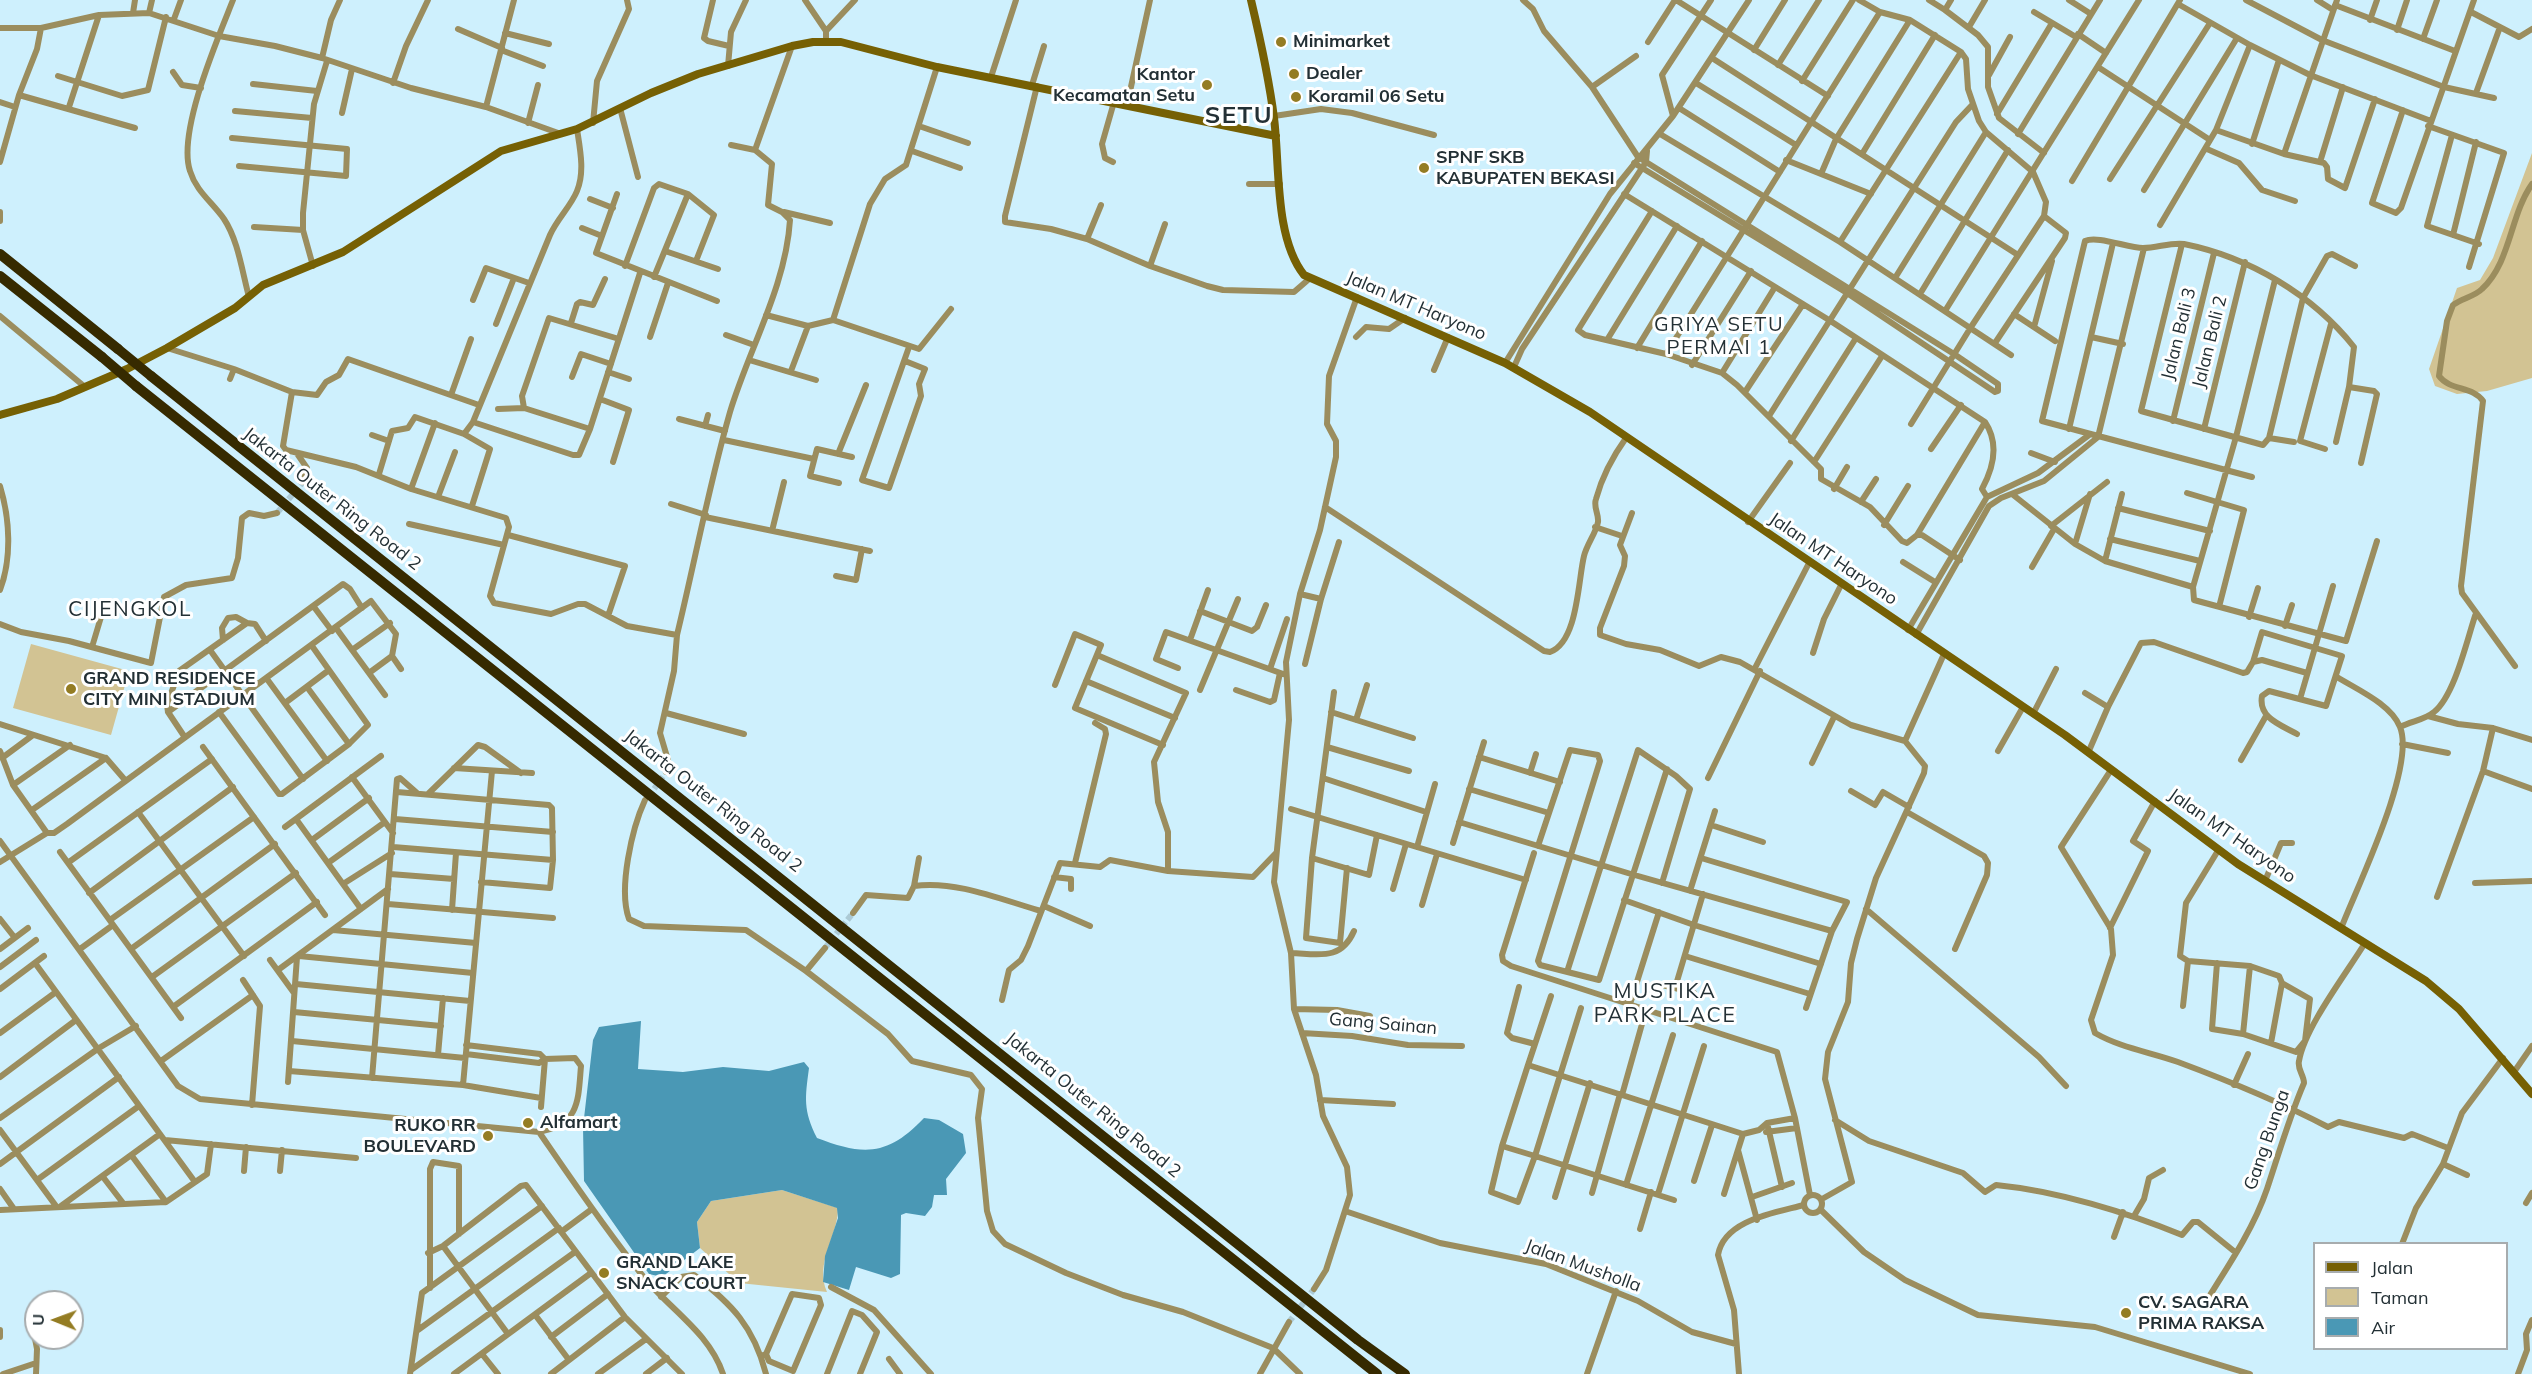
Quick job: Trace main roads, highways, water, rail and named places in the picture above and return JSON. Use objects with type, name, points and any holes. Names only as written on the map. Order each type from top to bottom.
[{"type":"highway","name":"Jakarta Outer Ring Road 2","points":[[0,254],[1349,1332],[1405,1374]]},
{"type":"highway","name":"Jakarta Outer Ring Road 2","points":[[0,276],[1377,1374]]},
{"type":"main road","points":[[0,415],[20,412],[85,387],[167,348],[214,322],[273,281],[343,252],[501,151],[561,135],[593,123],[674,83],[792,46],[826,41],[841,42],[937,67],[1276,136],[1251,0]]},
{"type":"main road","name":"Jalan MT Haryono","points":[[1276,136],[1286,235],[1300,269],[1309,279],[1357,297],[1448,337],[1509,365],[1563,395],[2023,707],[2265,881],[2296,902],[2342,926],[2426,981],[2446,996],[2503,1058],[2532,1094]]},
{"type":"water","points":[[641,1021],[638,1069],[683,1072],[723,1067],[769,1071],[804,1062],[809,1068],[806,1096],[809,1119],[817,1138],[834,1144],[862,1150],[887,1146],[911,1131],[924,1118],[939,1120],[963,1134],[966,1153],[946,1179],[947,1195],[934,1195],[932,1207],[925,1216],[906,1213],[901,1215],[900,1274],[891,1278],[856,1267],[849,1290],[823,1282],[825,1256],[838,1218],[837,1208],[782,1190],[711,1201],[697,1222],[700,1248],[662,1277],[649,1274],[584,1181],[583,1127],[593,1040],[599,1027]]},
{"type":"tunnel","points":[[277,513],[303,482]]},
{"type":"tunnel","points":[[649,796],[666,772]]},
{"type":"tunnel","points":[[825,948],[853,913]]},
{"type":"tunnel","points":[[1289,1322],[1314,1289]]},
{"type":"place","name":"Minimarket","points":[[1281,42]]},
{"type":"place","name":"Dealer","points":[[1294,74]]},
{"type":"place","name":"Kantor Kecamatan Setu","points":[[1207,85]]},
{"type":"place","name":"Koramil 06 Setu","points":[[1296,97]]},
{"type":"place","name":"SPNF SKB KABUPATEN BEKASI","points":[[1424,168]]},
{"type":"place","name":"GRAND RESIDENCE CITY MINI STADIUM","points":[[71,689]]},
{"type":"place","name":"Alfamart","points":[[528,1123]]},
{"type":"place","name":"RUKO RR BOULEVARD","points":[[488,1136]]},
{"type":"place","name":"GRAND LAKE SNACK COURT","points":[[604,1273]]},
{"type":"place","name":"CV. SAGARA PRIMA RAKSA","points":[[2126,1313]]},
{"type":"district","name":"SETU","points":[[1239,116]]},
{"type":"district","name":"GRIYA SETU PERMAI 1","points":[[1719,336]]},
{"type":"district","name":"CIJENGKOL","points":[[130,610]]},
{"type":"district","name":"MUSTIKA PARK PLACE","points":[[1665,1004]]}]
